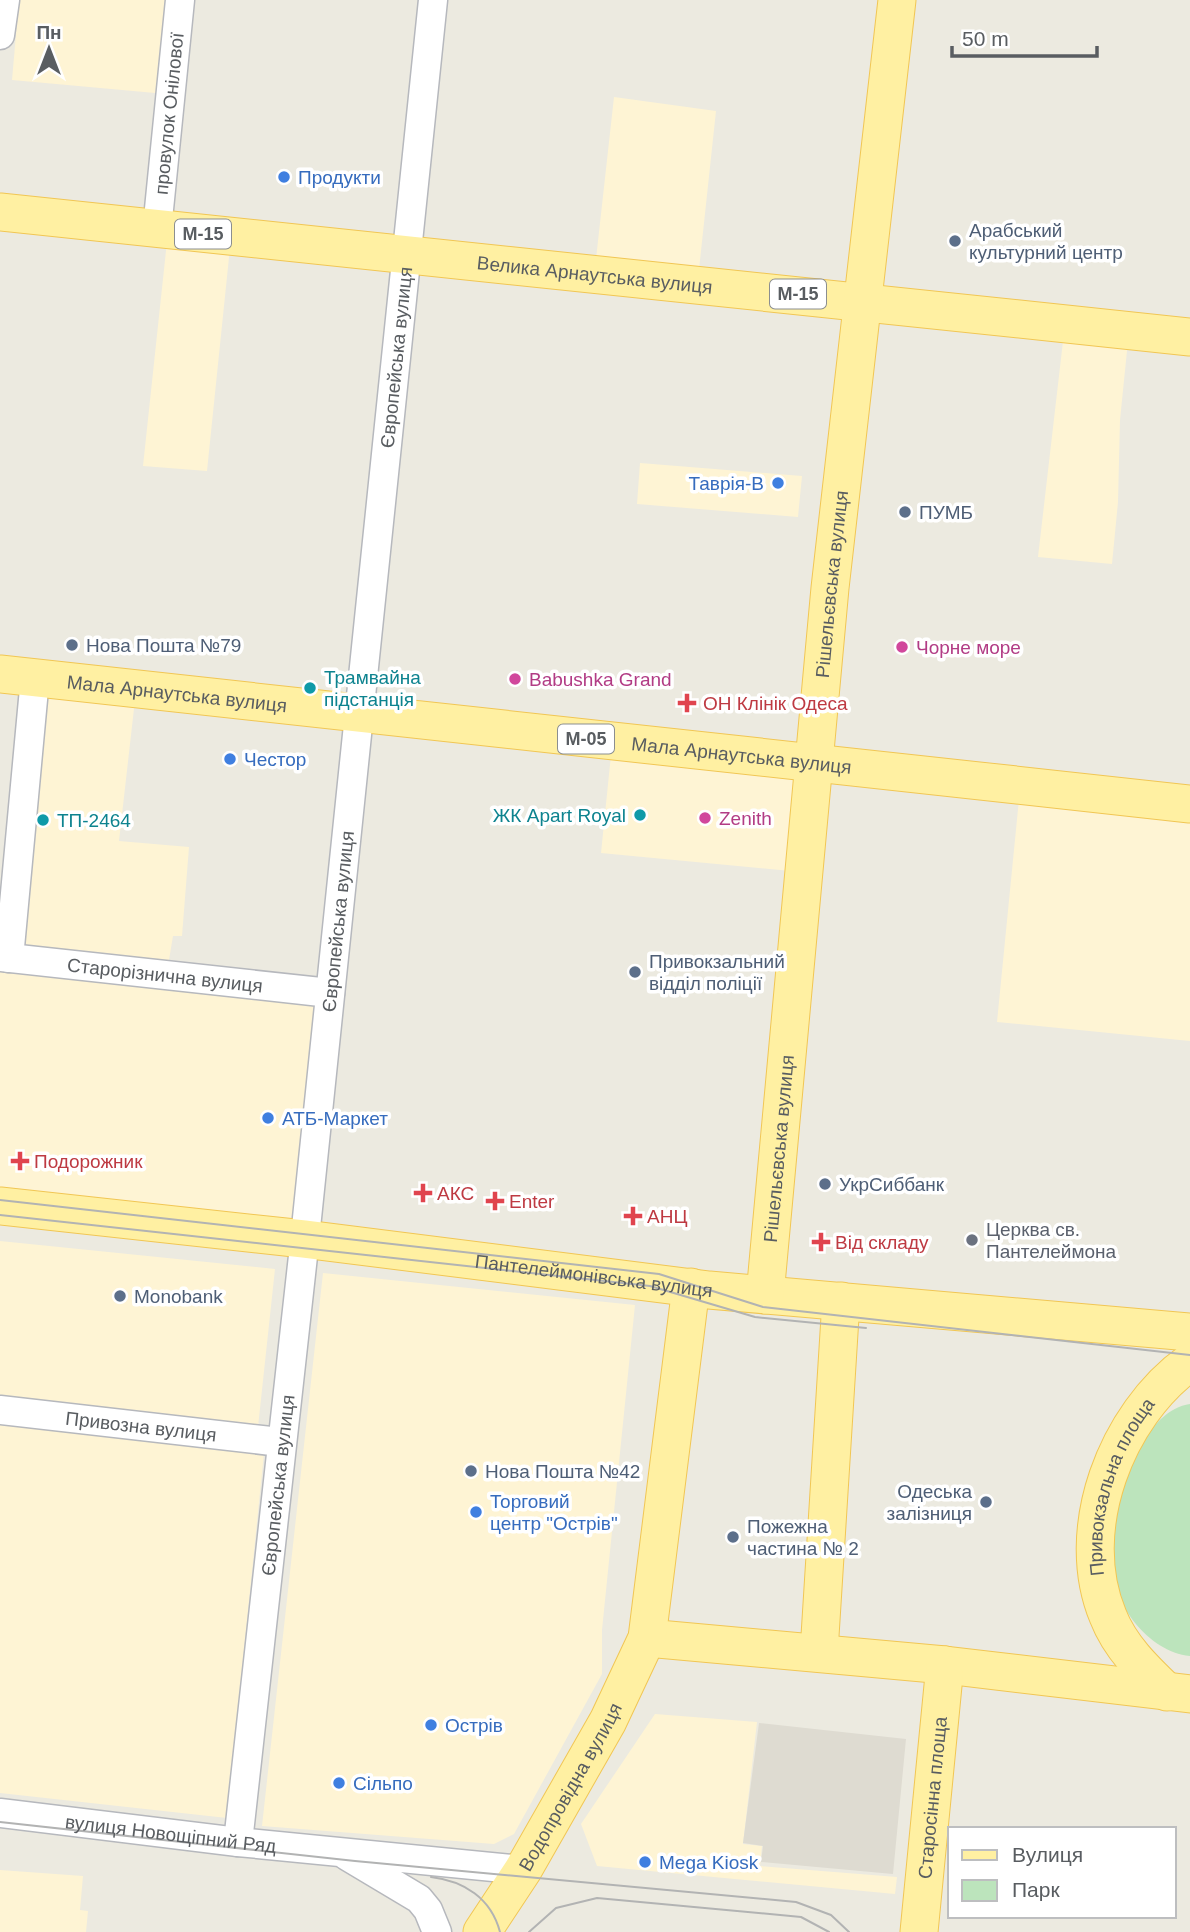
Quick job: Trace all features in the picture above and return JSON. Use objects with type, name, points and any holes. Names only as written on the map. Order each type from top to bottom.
[{"type":"main road","name":"Рішельєвська вулиця","points":[[765,1294],[838,514],[897,0]]},
{"type":"main road","name":"Велика Арнаутська вулиця","points":[[0,212],[1190,337]]},
{"type":"main road","name":"Мала Арнаутська вулиця","points":[[18,676],[1190,804]]},
{"type":"main road","name":"Пантелеймонівська вулиця","points":[[0,1206],[303,1239],[691,1287],[1190,1332]]},
{"type":"main road","points":[[648,1638],[691,1287]]},
{"type":"main road","points":[[818,1652],[841,1301]]},
{"type":"main road","name":"Привокзальна площа","points":[[1178,1693],[1140,1666],[1120,1640],[1107,1616],[1097,1561],[1097,1513],[1107,1474],[1123,1441],[1142,1411],[1190,1363]]},
{"type":"main road","name":"Привокзальна площа","points":[[648,1638],[946,1665],[1178,1693]]},
{"type":"main road","name":"Водопровідна вулиця","points":[[482,1932],[523,1870],[608,1721],[648,1638]]},
{"type":"main road","name":"Старосінна площа","points":[[919,1932],[946,1665]]},
{"type":"street","points":[[0,35],[5,0]]},
{"type":"street","name":"провулок Онілової","points":[[157,229],[180,0]]},
{"type":"street","name":"Європейська вулиця","points":[[238,1842],[330,993],[433,0]]},
{"type":"street","points":[[4,957],[18,676]]},
{"type":"street","name":"Старорізнична вулиця","points":[[4,957],[330,993]]},
{"type":"street","name":"Привозна вулиця","points":[[0,1410],[280,1442]]},
{"type":"street","name":"вулиця Новощіпний Ряд","points":[[0,1813],[238,1842],[523,1870]]},
{"type":"street","name":"вулиця Новощіпний Ряд","points":[[342,1853],[419,1899],[428,1910],[437,1932]]},
{"type":"shaded area","points":[[19,0],[187,0],[177,95],[12,80]]},
{"type":"shaded area","points":[[614,97],[716,111],[698,279],[595,268]]},
{"type":"shaded area","points":[[168,232],[231,238],[207,471],[143,466]]},
{"type":"shaded area","points":[[1065,324],[1129,331],[1120,420],[1118,502],[1112,564],[1038,557]]},
{"type":"shaded area","points":[[640,463],[802,476],[798,517],[637,504]]},
{"type":"shaded area","points":[[38,683],[136,691],[119,841],[189,847],[182,936],[173,936],[167,972],[11,956]]},
{"type":"shaded area","points":[[612,745],[809,765],[801,872],[601,853]]},
{"type":"shaded area","points":[[1020,789],[1190,808],[1190,1041],[997,1022]]},
{"type":"shaded area","points":[[0,959],[330,994],[302,1238],[0,1204]]},
{"type":"shaded area","points":[[0,1241],[275,1269],[258,1427],[0,1396]]},
{"type":"shaded area","points":[[323,1273],[635,1305],[602,1630],[602,1674],[514,1834],[494,1844],[262,1826]]},
{"type":"shaded area","points":[[0,1420],[264,1453],[227,1818],[0,1793]]},
{"type":"shaded area","points":[[655,1714],[757,1722],[743,1844],[762,1846],[760,1866],[897,1877],[895,1894],[597,1866],[581,1824]]},
{"type":"shaded area","points":[[759,1723],[906,1739],[893,1874],[761,1862],[763,1846],[743,1843]]},
{"type":"shaded area","points":[[0,1870],[83,1876],[80,1910],[88,1911],[86,1932],[0,1932]]},
{"type":"green space","points":[[1190,1404],[1190,1656],[1160,1645],[1135,1622],[1117,1593],[1111,1561],[1115,1518],[1121,1493],[1141,1445],[1155,1425],[1171,1411]]},
{"type":"tram line","points":[[0,1200],[659,1274],[763,1307],[1190,1355]]},
{"type":"tram line","points":[[0,1215],[650,1286],[755,1317],[866,1328]]},
{"type":"tram line","points":[[0,1822],[355,1861],[796,1902],[831,1915],[849,1932]]},
{"type":"tram line","points":[[431,1877],[454,1882],[475,1893],[490,1910],[500,1932]]},
{"type":"tram line","points":[[529,1932],[556,1908],[597,1898],[801,1917],[829,1932]]},
{"type":"place","name":"Продукти","points":[[284,177]]},
{"type":"place","name":"Арабський культурний центр","points":[[955,241]]},
{"type":"place","name":"Таврія-В","points":[[778,483]]},
{"type":"place","name":"ПУМБ","points":[[905,512]]},
{"type":"place","name":"Нова Пошта №79","points":[[72,645]]},
{"type":"place","name":"Чорне море","points":[[902,647]]},
{"type":"place","name":"Babushka Grand","points":[[515,679]]},
{"type":"place","name":"Трамвайна підстанція","points":[[310,688]]},
{"type":"place","name":"ОН Клінік Одеса","points":[[687,703]]},
{"type":"place","name":"Честор","points":[[230,759]]},
{"type":"place","name":"ЖК Apart Royal","points":[[640,815]]},
{"type":"place","name":"Zenith","points":[[705,818]]},
{"type":"place","name":"ТП-2464","points":[[43,820]]},
{"type":"place","name":"Привокзальний відділ поліції","points":[[635,972]]},
{"type":"place","name":"АТБ-Маркет","points":[[268,1118]]},
{"type":"place","name":"Подорожник","points":[[20,1161]]},
{"type":"place","name":"УкрСиббанк","points":[[825,1184]]},
{"type":"place","name":"АКС","points":[[423,1193]]},
{"type":"place","name":"Enter","points":[[495,1201]]},
{"type":"place","name":"АНЦ","points":[[633,1216]]},
{"type":"place","name":"Церква св. Пантелеймона","points":[[972,1240]]},
{"type":"place","name":"Від складу","points":[[821,1242]]},
{"type":"place","name":"Monobank","points":[[120,1296]]},
{"type":"place","name":"Нова Пошта №42","points":[[471,1471]]},
{"type":"place","name":"Одеська залізниця","points":[[986,1502]]},
{"type":"place","name":"Торговий центр \"Острів\"","points":[[476,1512]]},
{"type":"place","name":"Пожежна частина № 2","points":[[733,1537]]},
{"type":"place","name":"Острів","points":[[431,1725]]},
{"type":"place","name":"Сільпо","points":[[339,1783]]},
{"type":"place","name":"Mega Kiosk","points":[[645,1862]]}]
